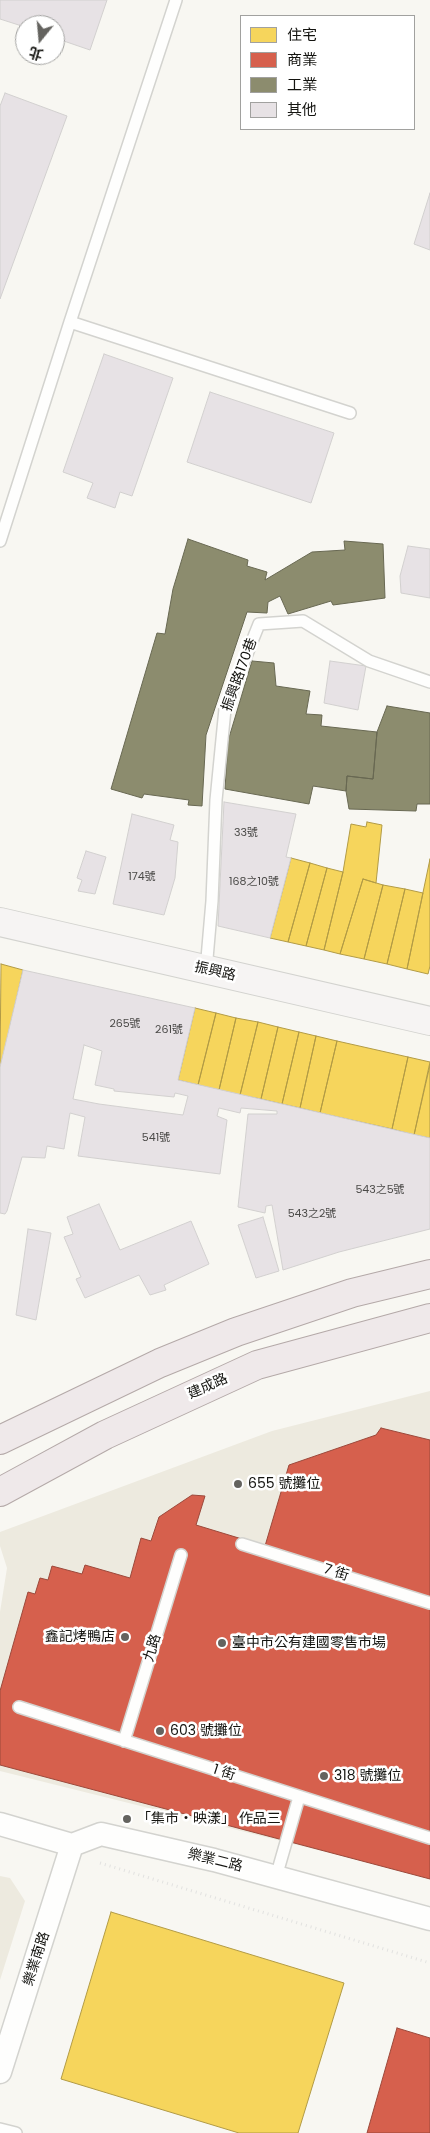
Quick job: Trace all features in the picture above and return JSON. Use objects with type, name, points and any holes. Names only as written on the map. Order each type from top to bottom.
[{"type":"main road","name":"振興路","points":[[0,922],[430,1021]]},
{"type":"main road","points":[[0,1440],[160,1363],[236,1332],[352,1293],[430,1274]]},
{"type":"main road","name":"建成路","points":[[0,1492],[105,1435],[257,1365],[430,1318]]},
{"type":"street","points":[[0,1824],[72,1845]]},
{"type":"street","name":"樂業二路","points":[[72,1845],[100,1834],[276,1877],[430,1919]]},
{"type":"street","name":"樂業南路","points":[[0,2072],[72,1845]]},
{"type":"lane","points":[[0,541],[176,0]]},
{"type":"lane","points":[[70,322],[350,413]]},
{"type":"lane","name":"振興路170巷","points":[[206,970],[212,901],[216,800],[226,709],[259,624],[303,621],[369,661],[430,682]]},
{"type":"lane","name":"7 街","points":[[242,1544],[430,1603]]},
{"type":"lane","name":"九路","points":[[124,1741],[181,1555]]},
{"type":"lane","name":"1 街","points":[[19,1708],[430,1838]]},
{"type":"lane","points":[[276,1877],[299,1797]]},
{"type":"lane","points":[[0,2129],[16,2133]]},
{"type":"path","points":[[94,1861],[430,1963]]},
{"type":"shaded area","name":"臺中市公有建國零售市場","points":[[430,1391],[430,1878],[0,1771],[0,1612],[7,1568],[0,1546],[0,1532],[272,1431]]},
{"type":"shaded area","points":[[0,1876],[10,1878],[25,1901],[0,1980]]},
{"type":"building: 住宅","points":[[367,822],[382,825],[376,883],[363,879],[340,954],[324,950],[343,872],[351,824],[366,827]]},
{"type":"building: 住宅","points":[[291,858],[310,863],[288,942],[270,938]]},
{"type":"building: 住宅","points":[[430,859],[430,966],[428,974],[407,969]]},
{"type":"building: 住宅","points":[[310,863],[327,868],[306,946],[288,942]]},
{"type":"building: 住宅","points":[[327,868],[343,872],[324,950],[306,946]]},
{"type":"building: 住宅","points":[[363,879],[383,885],[364,959],[340,954]]},
{"type":"building: 住宅","points":[[383,885],[405,889],[387,964],[364,959]]},
{"type":"building: 住宅","points":[[405,889],[423,893],[407,969],[387,964]]},
{"type":"building: 住宅","points":[[1,964],[23,970],[0,1067]]},
{"type":"building: 住宅","points":[[195,1008],[216,1013],[198,1085],[178,1080]]},
{"type":"building: 住宅","points":[[216,1013],[236,1018],[219,1090],[198,1085]]},
{"type":"building: 住宅","points":[[236,1018],[258,1022],[240,1095],[219,1090]]},
{"type":"building: 住宅","points":[[258,1022],[278,1027],[261,1099],[240,1095]]},
{"type":"building: 住宅","points":[[278,1027],[299,1032],[282,1104],[261,1099]]},
{"type":"building: 住宅","points":[[299,1032],[316,1036],[300,1108],[282,1104]]},
{"type":"building: 住宅","points":[[316,1036],[337,1041],[320,1113],[300,1108]]},
{"type":"building: 住宅","points":[[337,1041],[408,1057],[392,1129],[320,1113]]},
{"type":"building: 住宅","points":[[408,1057],[430,1062],[414,1135],[392,1129]]},
{"type":"building: 住宅","points":[[430,1065],[430,1138],[414,1135]]},
{"type":"building: 住宅","points":[[111,1912],[344,1983],[298,2133],[239,2133],[61,2079]]},
{"type":"building: 商業","name":"臺中市公有建國零售市場","points":[[381,1428],[430,1440],[430,1879],[0,1765],[0,1691],[28,1592],[35,1594],[40,1578],[48,1580],[52,1566],[82,1574],[85,1565],[130,1578],[141,1538],[151,1541],[159,1517],[192,1495],[205,1496],[196,1525],[265,1546],[289,1465],[376,1435]]},
{"type":"building: 商業","points":[[397,2028],[430,2038],[430,2133],[367,2133]]},
{"type":"building: 工業","points":[[188,539],[248,560],[247,566],[267,572],[265,580],[312,552],[345,550],[344,541],[383,544],[385,598],[333,605],[331,601],[288,614],[280,596],[268,602],[267,613],[247,612],[206,735],[202,806],[188,805],[189,800],[144,794],[142,798],[111,789],[157,633],[165,634],[173,589]]},
{"type":"building: 工業","points":[[252,661],[274,663],[276,686],[310,691],[306,714],[322,715],[321,726],[377,732],[373,779],[347,776],[346,791],[313,786],[309,804],[225,789],[228,741]]},
{"type":"building: 工業","points":[[387,706],[430,713],[430,804],[417,804],[416,811],[349,809],[346,791],[347,776],[373,779],[377,732]]},
{"type":"building: 其他","points":[[0,0],[107,0],[90,50],[65,41],[65,15],[15,15],[15,24],[0,19]]},
{"type":"building: 其他","points":[[5,93],[67,116],[0,299],[0,106]]},
{"type":"building: 其他","points":[[430,193],[430,250],[414,244]]},
{"type":"building: 其他","points":[[104,354],[173,378],[132,496],[120,492],[115,508],[87,498],[93,483],[63,472]]},
{"type":"building: 其他","points":[[210,392],[334,433],[311,503],[187,462]]},
{"type":"building: 其他","points":[[408,546],[430,549],[430,598],[401,593],[400,576]]},
{"type":"building: 其他","points":[[330,661],[366,666],[358,710],[324,703]]},
{"type":"building: 其他","points":[[224,802],[296,814],[286,857],[291,858],[270,938],[218,926]]},
{"type":"building: 其他","points":[[132,814],[174,825],[170,840],[178,842],[175,878],[164,915],[113,904]]},
{"type":"building: 其他","points":[[86,851],[106,857],[95,894],[78,891],[82,880],[77,878]]},
{"type":"building: 其他","points":[[23,970],[195,1008],[178,1080],[430,1138],[430,1229],[339,1252],[283,1270],[272,1205],[266,1206],[265,1213],[238,1207],[248,1114],[277,1114],[277,1111],[241,1108],[240,1113],[219,1108],[217,1116],[227,1120],[220,1174],[78,1156],[85,1117],[70,1113],[64,1149],[47,1146],[45,1158],[22,1157],[7,1211],[5,1214],[0,1213],[0,1067]],"holes":[[[84,1045],[102,1051],[95,1085],[114,1089],[114,1091],[174,1097],[175,1093],[188,1096],[183,1115],[73,1099]]]},
{"type":"building: 其他","points":[[99,1204],[120,1250],[191,1221],[209,1264],[164,1285],[166,1290],[150,1295],[139,1275],[85,1298],[76,1279],[81,1277],[64,1237],[73,1234],[67,1217]]},
{"type":"building: 其他","points":[[263,1217],[279,1271],[256,1278],[238,1225]]},
{"type":"building: 其他","points":[[28,1229],[51,1233],[36,1320],[16,1315]]},
{"type":"place","name":"655 號攤位","points":[[238,1484]]},
{"type":"place","name":"鑫記烤鴨店","points":[[125,1637]]},
{"type":"place","name":"臺中市公有建國零售市場","points":[[222,1643]]},
{"type":"place","name":"603 號攤位","points":[[160,1731]]},
{"type":"place","name":"318 號攤位","points":[[324,1776]]},
{"type":"place","name":"「集市‧映漾」 作品三","points":[[127,1819]]}]
